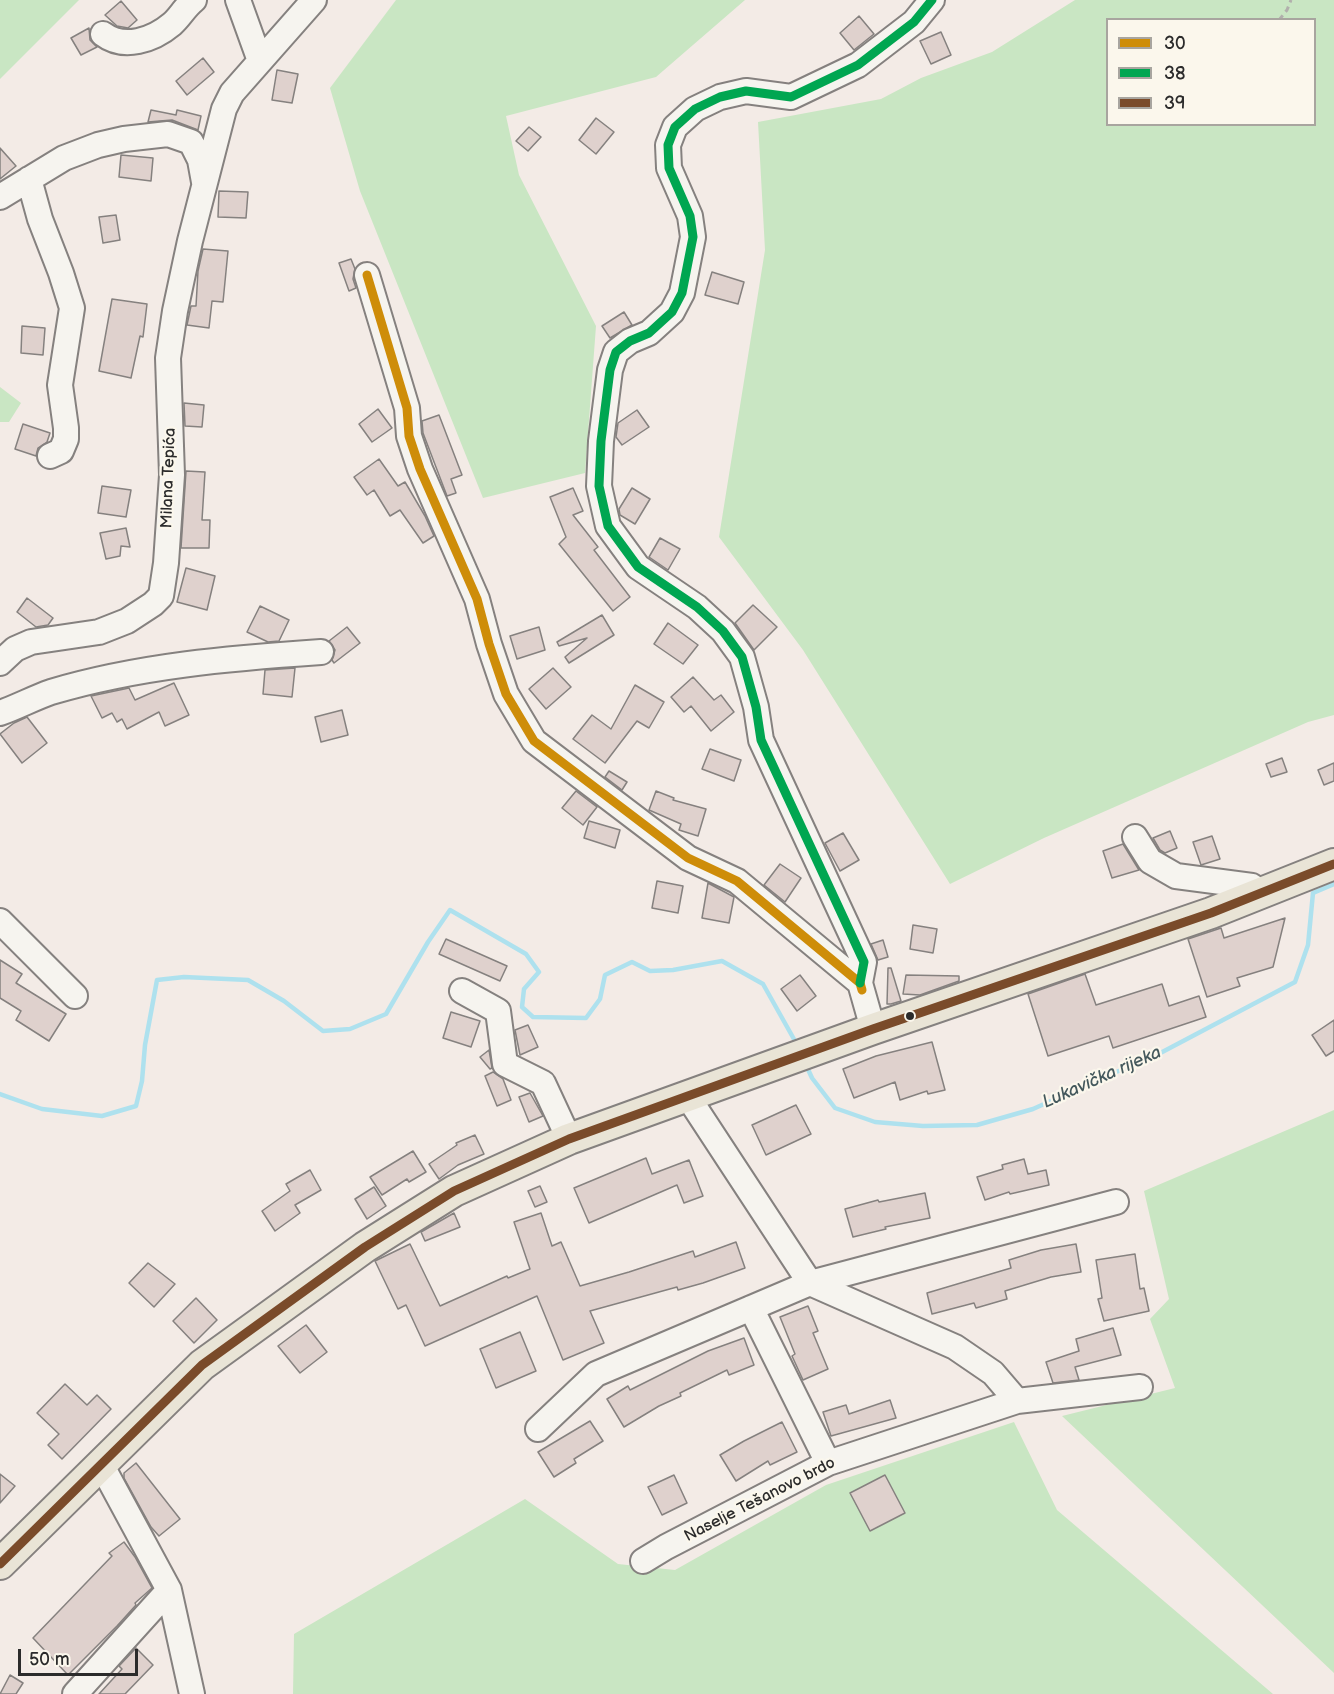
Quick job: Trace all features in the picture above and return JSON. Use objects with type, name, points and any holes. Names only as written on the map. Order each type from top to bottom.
[{"type":"main road","points":[[0,1564],[102,1466],[201,1365],[364,1247],[454,1191],[569,1139],[873,1029],[1211,913],[1334,864]]},
{"type":"street","points":[[104,34],[113,41],[126,43],[158,34],[174,22],[194,0]]},
{"type":"street","points":[[238,0],[260,61]]},
{"type":"street","name":"Milana Tepića","points":[[0,663],[15,649],[31,642],[99,632],[127,621],[161,596],[166,563],[172,475],[168,358],[175,311],[204,184],[224,109],[232,93],[314,0]]},
{"type":"street","points":[[873,1029],[860,983],[864,962],[762,741],[756,708],[742,657],[723,631],[697,607],[639,567],[608,526],[599,486],[601,441],[610,370],[616,351],[630,341],[650,333],[672,312],[682,293],[693,237],[690,216],[669,168],[668,145],[675,127],[695,109],[720,97],[746,91],[791,97],[858,65],[914,22],[932,0]]},
{"type":"street","name":"Milana Tepića","points":[[0,197],[64,158],[98,145],[124,139],[168,134],[191,142],[200,160],[204,184]]},
{"type":"street","points":[[29,179],[40,219],[72,308],[60,385],[66,440],[61,451],[50,456]]},
{"type":"street","points":[[367,275],[407,408],[409,436],[420,469],[477,599],[489,645],[506,694],[534,741],[688,858],[737,881],[860,983]]},
{"type":"street","points":[[0,713],[50,693],[126,674],[255,656],[321,652]]},
{"type":"street","points":[[1135,837],[1150,861],[1176,876],[1252,886],[1263,893]]},
{"type":"street","points":[[0,921],[75,996]]},
{"type":"street","points":[[462,991],[498,1011],[505,1064],[543,1083],[569,1139]]},
{"type":"street","points":[[688,1097],[810,1283],[955,1347],[993,1373],[1017,1401]]},
{"type":"street","points":[[538,1429],[596,1374],[810,1283],[1116,1202]]},
{"type":"street","points":[[751,1308],[828,1463]]},
{"type":"street","name":"Naselje Tešanovo brdo","points":[[643,1561],[666,1546],[828,1463],[1017,1401],[1140,1387]]},
{"type":"street","points":[[102,1466],[170,1590],[189,1692]]},
{"type":"street","points":[[75,1694],[170,1590]]},
{"type":"path","points":[[1281,18],[1291,0]]},
{"type":"green space","points":[[0,0],[79,0],[0,79]]},
{"type":"green space","points":[[396,0],[745,0],[656,77],[506,116],[519,175],[596,326],[585,473],[483,498],[360,191],[330,88]]},
{"type":"green space","points":[[1075,0],[1334,0],[1334,715],[1308,722],[1044,838],[950,884],[803,650],[719,537],[765,250],[758,122],[881,99],[921,78],[992,52]]},
{"type":"green space","points":[[0,387],[21,403],[9,422],[0,422]]},
{"type":"green space","points":[[1334,1110],[1334,1673],[1062,1416],[1175,1388],[1150,1319],[1169,1299],[1144,1191]]},
{"type":"green space","points":[[1014,1422],[1057,1510],[1273,1694],[293,1694],[294,1634],[525,1499],[618,1564],[675,1570],[826,1485]]},
{"type":"building","points":[[121,1],[137,20],[128,28],[117,26],[105,15]]},
{"type":"building","points":[[859,16],[874,34],[854,50],[840,33]]},
{"type":"building","points":[[89,28],[90,40],[97,47],[81,55],[71,38]]},
{"type":"building","points":[[941,32],[951,55],[931,64],[920,41]]},
{"type":"building","points":[[203,58],[214,72],[187,95],[176,81]]},
{"type":"building","points":[[277,70],[298,74],[292,103],[272,100]]},
{"type":"building","points":[[151,110],[176,115],[177,110],[201,116],[198,130],[172,120],[148,122]]},
{"type":"building","points":[[596,118],[614,132],[596,154],[579,140]]},
{"type":"building","points":[[529,127],[541,137],[528,151],[516,141]]},
{"type":"building","points":[[0,148],[16,166],[0,179]]},
{"type":"building","points":[[121,155],[153,158],[151,181],[119,177]]},
{"type":"building","points":[[219,191],[248,192],[246,218],[218,217]]},
{"type":"building","points":[[116,215],[120,240],[103,243],[99,217]]},
{"type":"building","points":[[203,249],[228,251],[223,302],[212,301],[209,328],[187,325],[191,306],[196,306],[198,271]]},
{"type":"building","points":[[351,259],[355,269],[353,279],[356,288],[349,291],[339,263]]},
{"type":"building","points":[[712,272],[744,282],[738,304],[705,295]]},
{"type":"building","points":[[112,299],[147,304],[143,337],[140,336],[131,378],[99,371]]},
{"type":"building","points":[[624,312],[632,325],[610,338],[602,326]]},
{"type":"building","points":[[22,326],[45,328],[43,355],[21,353]]},
{"type":"building","points":[[184,403],[204,405],[202,427],[185,426]]},
{"type":"building","points":[[378,409],[392,428],[372,442],[359,424]]},
{"type":"building","points":[[637,410],[649,427],[622,445],[616,437],[618,423]]},
{"type":"building","points":[[439,415],[462,475],[451,479],[456,493],[447,496],[423,433],[422,421]]},
{"type":"building","points":[[23,424],[50,433],[47,442],[38,448],[36,456],[15,449]]},
{"type":"building","points":[[379,459],[398,486],[405,482],[425,516],[434,536],[423,543],[400,510],[390,516],[374,490],[367,495],[354,477]]},
{"type":"building","points":[[186,471],[205,472],[202,520],[210,520],[209,548],[181,548]]},
{"type":"building","points":[[102,486],[131,490],[126,517],[98,513]]},
{"type":"building","points":[[573,488],[583,511],[573,515],[598,547],[594,550],[630,597],[613,611],[559,544],[566,537],[550,497]]},
{"type":"building","points":[[632,488],[650,499],[635,524],[620,515],[619,509]]},
{"type":"building","points":[[126,528],[130,547],[121,546],[120,556],[106,559],[100,533]]},
{"type":"building","points":[[660,538],[680,549],[668,570],[649,557]]},
{"type":"building","points":[[186,568],[215,576],[207,610],[177,602]]},
{"type":"building","points":[[27,598],[53,618],[48,625],[36,627],[17,612]]},
{"type":"building","points":[[753,605],[777,627],[754,650],[735,623]]},
{"type":"building","points":[[260,606],[289,620],[279,641],[268,642],[247,632]]},
{"type":"building","points":[[602,615],[614,635],[569,663],[565,657],[587,638],[559,646],[557,642]]},
{"type":"building","points":[[668,623],[698,645],[683,664],[654,644]]},
{"type":"building","points":[[347,627],[360,643],[334,663],[332,660],[335,650],[329,641]]},
{"type":"building","points":[[539,627],[545,650],[517,659],[510,636]]},
{"type":"building","points":[[295,668],[292,697],[263,694],[265,670]]},
{"type":"building","points":[[553,668],[571,687],[546,709],[529,689]]},
{"type":"building","points":[[693,677],[714,700],[721,695],[734,712],[711,731],[691,706],[684,712],[671,697]]},
{"type":"building","points":[[174,683],[189,715],[165,726],[159,712],[127,729],[122,719],[117,722],[112,713],[102,718],[91,696],[129,688],[135,700]]},
{"type":"building","points":[[635,685],[664,702],[649,728],[637,721],[605,763],[573,739],[592,715],[611,729]]},
{"type":"building","points":[[342,710],[348,735],[321,742],[315,717]]},
{"type":"building","points":[[27,717],[47,743],[22,763],[0,734],[14,723]]},
{"type":"building","points":[[710,749],[741,760],[734,781],[702,769]]},
{"type":"building","points":[[1282,758],[1287,772],[1271,777],[1266,764]]},
{"type":"building","points":[[1334,763],[1334,781],[1324,785],[1318,770]]},
{"type":"building","points":[[609,771],[627,782],[622,790],[605,777]]},
{"type":"building","points":[[576,791],[597,807],[583,825],[562,808]]},
{"type":"building","points":[[656,791],[674,798],[673,800],[706,809],[698,836],[679,830],[681,824],[649,810]]},
{"type":"building","points":[[589,821],[620,830],[615,848],[584,838]]},
{"type":"building","points":[[1170,831],[1177,848],[1165,853],[1160,850],[1153,838]]},
{"type":"building","points":[[843,833],[859,860],[840,871],[825,843]]},
{"type":"building","points":[[1212,836],[1220,859],[1201,865],[1193,842]]},
{"type":"building","points":[[1123,844],[1139,870],[1112,878],[1103,851]]},
{"type":"building","points":[[780,864],[801,878],[785,902],[764,885]]},
{"type":"building","points":[[657,881],[683,886],[678,913],[652,908]]},
{"type":"building","points":[[708,883],[734,897],[729,923],[702,918]]},
{"type":"building","points":[[1285,918],[1273,967],[1237,978],[1240,986],[1207,997],[1188,939],[1221,928],[1224,938]]},
{"type":"building","points":[[913,925],[937,929],[933,953],[910,949]]},
{"type":"building","points":[[446,939],[507,966],[500,981],[439,954]]},
{"type":"building","points":[[883,940],[888,957],[878,960],[871,944]]},
{"type":"building","points":[[0,960],[22,974],[16,983],[66,1014],[49,1041],[16,1020],[21,1011],[0,998]]},
{"type":"building","points":[[888,968],[891,968],[901,1001],[891,1004],[887,1004]]},
{"type":"building","points":[[1085,974],[1096,1005],[1162,984],[1169,1006],[1199,996],[1206,1017],[1113,1048],[1109,1036],[1048,1056],[1028,994]]},
{"type":"building","points":[[800,975],[816,996],[797,1011],[781,989]]},
{"type":"building","points":[[906,975],[959,976],[959,981],[920,995],[903,994]]},
{"type":"building","points":[[451,1012],[480,1021],[471,1047],[443,1038]]},
{"type":"building","points":[[1334,1020],[1334,1051],[1326,1056],[1312,1035]]},
{"type":"building","points":[[528,1025],[538,1047],[520,1055],[515,1030]]},
{"type":"building","points":[[932,1042],[945,1090],[928,1094],[927,1091],[900,1100],[895,1082],[854,1098],[843,1069],[876,1056]]},
{"type":"building","points":[[489,1050],[492,1068],[490,1069],[480,1057]]},
{"type":"building","points":[[493,1072],[503,1079],[511,1100],[497,1106],[485,1076]]},
{"type":"building","points":[[530,1093],[543,1116],[529,1122],[519,1097]]},
{"type":"building","points":[[796,1105],[811,1134],[766,1155],[752,1125]]},
{"type":"building","points":[[475,1135],[484,1154],[458,1165],[439,1179],[429,1164],[457,1145],[456,1143]]},
{"type":"building","points":[[413,1151],[426,1172],[409,1182],[407,1179],[382,1195],[370,1177]]},
{"type":"building","points":[[646,1158],[652,1174],[689,1160],[703,1196],[684,1203],[677,1185],[589,1223],[574,1188]]},
{"type":"building","points":[[1024,1159],[1028,1174],[1046,1170],[1049,1185],[1010,1194],[1009,1192],[985,1200],[977,1177],[1003,1169],[1002,1165]]},
{"type":"building","points":[[310,1170],[321,1190],[295,1205],[300,1213],[275,1231],[262,1211],[290,1191],[286,1184]]},
{"type":"building","points":[[540,1186],[547,1202],[535,1207],[528,1191]]},
{"type":"building","points":[[374,1187],[386,1206],[367,1219],[355,1199]]},
{"type":"building","points":[[925,1193],[930,1218],[885,1227],[886,1229],[853,1237],[845,1209],[878,1200],[879,1202]]},
{"type":"building","points":[[454,1213],[460,1227],[425,1241],[421,1232]]},
{"type":"building","points":[[541,1213],[552,1246],[561,1242],[580,1286],[693,1251],[695,1257],[736,1242],[745,1268],[678,1290],[677,1287],[590,1311],[604,1343],[563,1360],[537,1296],[425,1346],[406,1305],[398,1309],[375,1261],[410,1244],[440,1306],[507,1276],[508,1278],[530,1269],[514,1222]]},
{"type":"building","points":[[1076,1244],[1081,1272],[1051,1277],[1005,1291],[1007,1299],[976,1308],[974,1303],[932,1314],[927,1293],[1011,1268],[1009,1260],[1041,1250]]},
{"type":"building","points":[[1135,1254],[1140,1289],[1144,1288],[1149,1311],[1104,1321],[1098,1299],[1102,1298],[1096,1260]]},
{"type":"building","points":[[148,1263],[175,1284],[154,1307],[129,1283]]},
{"type":"building","points":[[196,1298],[217,1320],[194,1343],[173,1321]]},
{"type":"building","points":[[808,1306],[818,1331],[813,1333],[828,1369],[803,1380],[792,1356],[795,1354],[780,1317]]},
{"type":"building","points":[[306,1325],[327,1352],[300,1373],[278,1346]]},
{"type":"building","points":[[1113,1328],[1121,1355],[1075,1367],[1079,1380],[1053,1383],[1046,1362],[1079,1351],[1076,1339]]},
{"type":"building","points":[[520,1332],[536,1371],[496,1388],[480,1349]]},
{"type":"building","points":[[744,1338],[754,1365],[729,1375],[727,1370],[680,1393],[681,1396],[624,1427],[607,1399],[628,1386],[630,1390],[708,1351]]},
{"type":"building","points":[[65,1384],[87,1405],[97,1395],[111,1409],[62,1459],[48,1445],[59,1434],[37,1413]]},
{"type":"building","points":[[890,1400],[896,1418],[831,1436],[823,1412],[846,1405],[849,1414]]},
{"type":"building","points":[[590,1421],[603,1441],[574,1459],[576,1463],[554,1477],[538,1452]]},
{"type":"building","points":[[782,1422],[797,1452],[770,1465],[768,1461],[736,1481],[720,1455]]},
{"type":"building","points":[[136,1463],[180,1519],[159,1536],[151,1527],[124,1478],[124,1473]]},
{"type":"building","points":[[0,1474],[15,1486],[0,1503]]},
{"type":"building","points":[[674,1475],[687,1503],[662,1515],[648,1487]]},
{"type":"building","points":[[885,1475],[905,1513],[870,1531],[850,1493]]},
{"type":"building","points":[[124,1542],[152,1588],[135,1603],[136,1605],[117,1626],[68,1675],[33,1638],[112,1556],[109,1553]]},
{"type":"building","points":[[136,1648],[153,1665],[125,1694],[99,1694],[122,1669],[119,1666]]},
{"type":"building","points":[[10,1675],[23,1683],[16,1694],[0,1694]]},
{"type":"waterway","name":"Lukavička rijeka","points":[[806,1065],[812,1078],[835,1108],[875,1122],[923,1126],[977,1125],[1033,1109],[1149,1059],[1295,982],[1308,945],[1313,893],[1334,884]]},
{"type":"waterway","name":"Lukavička rijeka","points":[[0,1094],[42,1109],[102,1116],[136,1106],[142,1081],[145,1045],[157,980],[184,977],[248,980],[284,1001],[323,1031],[350,1029],[386,1014],[428,942],[450,910],[526,954],[539,972],[524,989],[522,1007],[533,1017],[586,1018],[600,999],[605,975],[632,962],[650,971],[673,970],[722,961],[763,984],[795,1041]]},
{"type":"transit line","name":"38","points":[[860,983],[864,962],[761,740],[756,707],[742,657],[723,631],[697,607],[638,567],[608,526],[599,486],[601,441],[610,370],[616,352],[630,341],[649,333],[672,312],[682,293],[693,237],[690,216],[669,168],[668,145],[675,127],[695,109],[720,97],[746,91],[791,97],[858,65],[914,22],[932,0]]},
{"type":"transit line","name":"30","points":[[367,275],[407,408],[409,436],[420,469],[477,599],[506,694],[534,741],[688,858],[737,881],[860,983],[862,990]]},
{"type":"transit line","name":"39","points":[[0,1564],[202,1365],[365,1247],[454,1191],[569,1139],[873,1029],[1211,913],[1334,864]]}]
